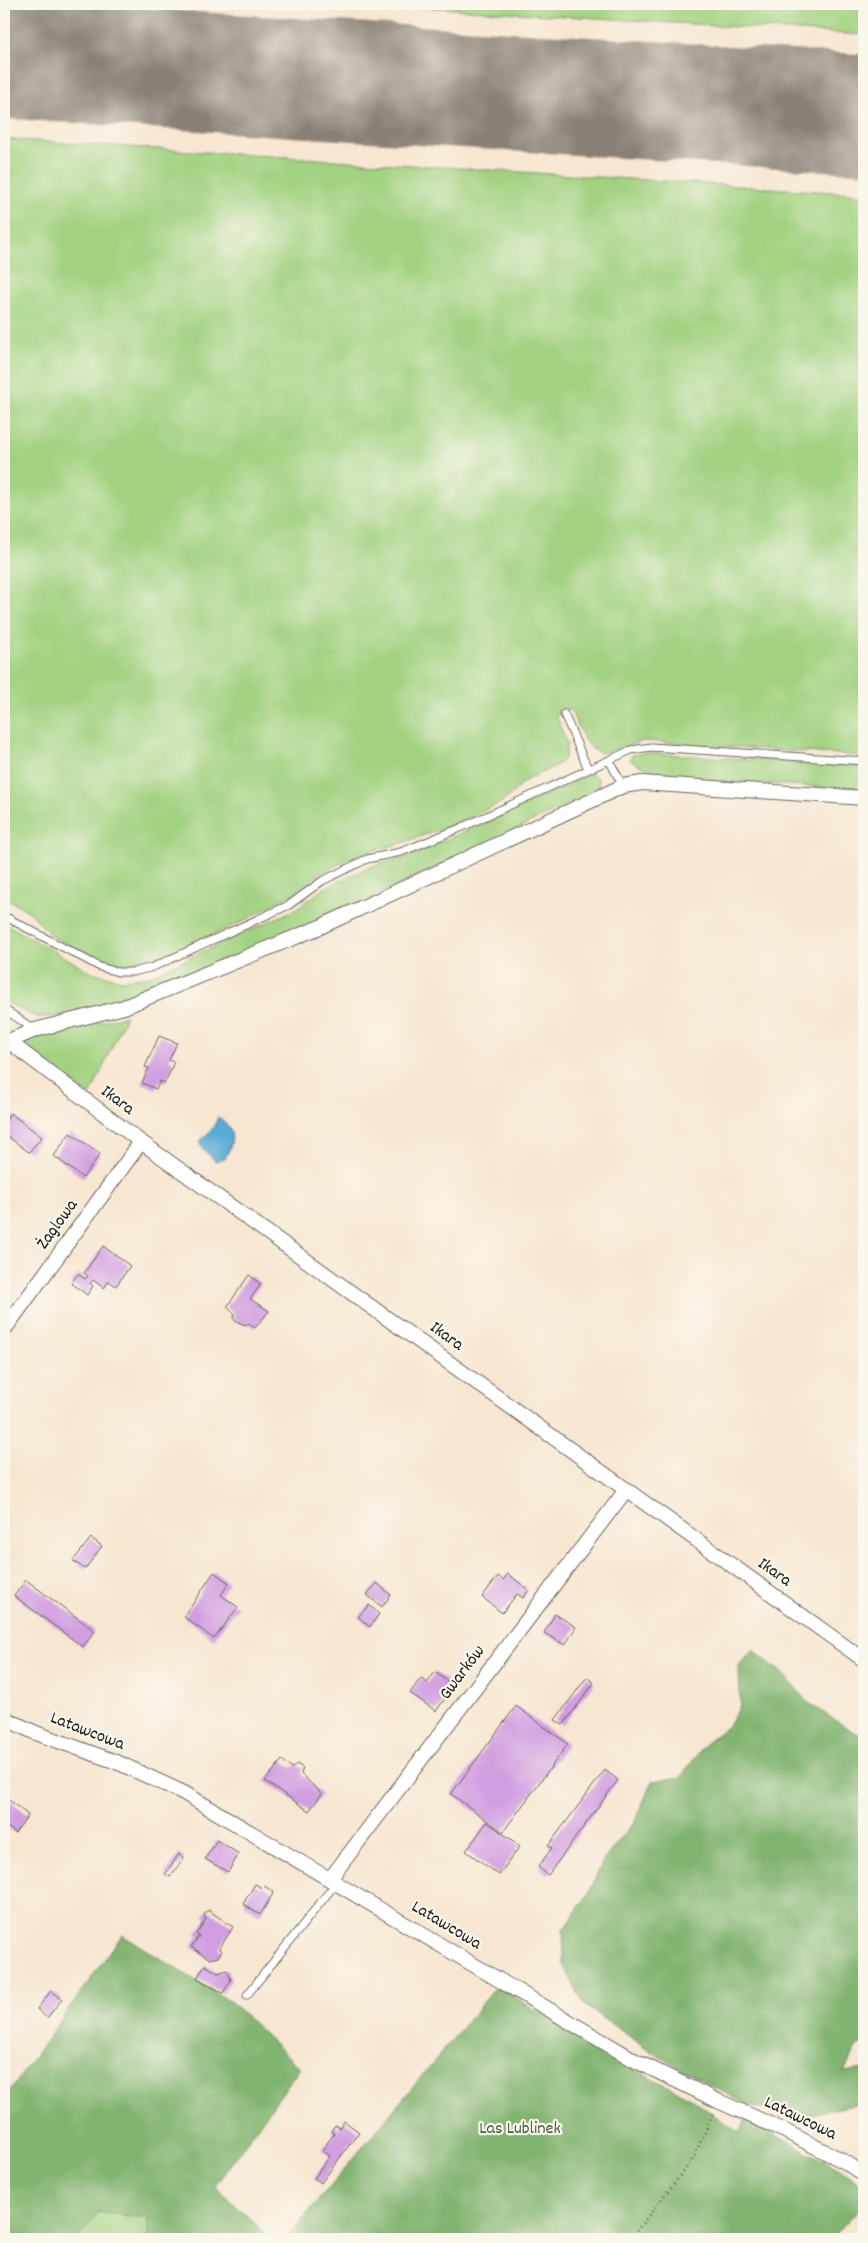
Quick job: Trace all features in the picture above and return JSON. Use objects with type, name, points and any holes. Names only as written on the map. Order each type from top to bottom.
[{"type":"street","points":[[6,1042],[35,1030],[124,1007],[320,927],[623,786],[642,783],[864,798]]},
{"type":"street","name":"Ikara","points":[[6,1042],[141,1142],[864,1660]]},
{"type":"street","name":"Żaglowa","points":[[4,1330],[141,1142]]},
{"type":"street","name":"Gwarków","points":[[333,1881],[626,1490]]},
{"type":"street","name":"Latawcowa","points":[[4,1718],[36,1733],[119,1763],[184,1793],[634,2060],[782,2130],[847,2163],[864,2175]]},
{"type":"lane","points":[[564,714],[588,769]]},
{"type":"lane","points":[[4,916],[100,967],[118,972],[133,972],[153,967],[289,905],[322,881],[367,859],[401,852],[458,829],[631,750],[651,748],[864,761]]},
{"type":"lane","points":[[609,760],[623,786]]},
{"type":"lane","points":[[4,1009],[35,1030]]},
{"type":"lane","points":[[247,1995],[333,1881]]},
{"type":"path","points":[[630,2239],[692,2161],[718,2101]]},
{"type":"green space","points":[[374,4],[864,4],[864,35]]},
{"type":"green space","points":[[4,139],[864,194],[864,756],[643,741],[602,753],[592,749],[585,741],[570,709],[556,715],[567,744],[564,759],[556,766],[526,780],[504,801],[456,824],[399,844],[360,854],[319,874],[294,893],[240,923],[156,958],[123,965],[97,958],[52,937],[30,912],[4,897]]},
{"type":"green space","points":[[645,753],[864,766],[864,790],[663,777],[630,760],[632,755]]},
{"type":"green space","points":[[591,774],[598,778],[597,791],[317,923],[126,1000],[52,1017],[36,1017],[4,1001],[4,923],[91,972],[121,980],[149,976],[292,911],[325,888],[369,867],[413,855]]},
{"type":"green space","points":[[126,1016],[90,1096],[24,1046],[27,1039]]},
{"type":"green space","points":[[753,1650],[787,1677],[807,1702],[852,1731],[864,1736],[864,2044],[857,2045],[844,2072],[864,2069],[864,2103],[791,2118],[743,2103],[652,2052],[584,2005],[564,1966],[563,1930],[589,1893],[603,1861],[636,1819],[652,1781],[681,1777],[705,1744],[728,1726],[740,1706],[739,1665]]},
{"type":"green space","points":[[122,1935],[231,2002],[300,2068],[215,2186],[272,2239],[149,2239],[149,2218],[98,2212],[78,2239],[4,2239],[4,2099]]},
{"type":"green space","name":"Las Lublinek","points":[[497,1986],[616,2060],[689,2097],[739,2133],[746,2119],[840,2169],[864,2187],[864,2205],[831,2239],[286,2239]]},
{"type":"green space","points":[[98,2212],[149,2218],[149,2239],[78,2239]]},
{"type":"water","points":[[218,1117],[228,1126],[232,1136],[225,1158],[215,1161],[201,1147],[200,1141],[213,1128]]},
{"type":"building","points":[[159,1036],[177,1043],[169,1060],[174,1062],[165,1083],[160,1081],[156,1089],[142,1083],[149,1068],[145,1067]]},
{"type":"building","points":[[10,1113],[42,1137],[29,1152],[4,1134],[4,1124]]},
{"type":"building","points":[[70,1133],[100,1154],[83,1178],[54,1156]]},
{"type":"building","points":[[103,1246],[130,1266],[116,1286],[109,1281],[104,1288],[93,1280],[90,1283],[93,1286],[87,1295],[71,1283],[78,1274],[85,1279],[88,1276],[84,1273]]},
{"type":"building","points":[[249,1275],[261,1284],[250,1299],[269,1311],[255,1328],[248,1323],[246,1325],[235,1321],[233,1317],[235,1314],[227,1307]]},
{"type":"building","points":[[91,1538],[102,1546],[85,1569],[73,1561]]},
{"type":"building","points":[[214,1572],[229,1583],[221,1595],[238,1607],[214,1639],[184,1617]]},
{"type":"building","points":[[508,1574],[529,1590],[523,1598],[517,1594],[502,1613],[482,1597],[498,1576],[503,1580]]},
{"type":"building","points":[[26,1580],[95,1631],[83,1647],[14,1596]]},
{"type":"building","points":[[377,1583],[391,1595],[382,1607],[367,1595]]},
{"type":"building","points":[[369,1605],[379,1614],[370,1627],[358,1617]]},
{"type":"building","points":[[555,1614],[576,1627],[565,1645],[544,1633]]},
{"type":"building","points":[[435,1672],[454,1686],[436,1711],[410,1693],[421,1678],[427,1683]]},
{"type":"building","points":[[587,1677],[594,1683],[563,1725],[555,1720]]},
{"type":"building","points":[[516,1706],[568,1744],[503,1832],[451,1794]]},
{"type":"building","points":[[282,1760],[292,1768],[297,1764],[303,1768],[301,1774],[322,1794],[309,1811],[265,1781]]},
{"type":"building","points":[[605,1770],[618,1780],[548,1875],[538,1867],[552,1848],[548,1846]]},
{"type":"building","points":[[4,1796],[28,1815],[15,1833],[4,1824]]},
{"type":"building","points":[[487,1822],[520,1846],[499,1875],[466,1851]]},
{"type":"building","points":[[217,1840],[239,1854],[228,1872],[205,1859]]},
{"type":"building","points":[[179,1854],[184,1858],[170,1877],[165,1874]]},
{"type":"building","points":[[255,1884],[262,1888],[264,1886],[274,1892],[260,1915],[243,1904]]},
{"type":"building","points":[[208,1910],[233,1927],[219,1949],[222,1951],[218,1957],[210,1959],[191,1947],[199,1936],[196,1934],[206,1919],[204,1915]]},
{"type":"building","points":[[205,1965],[218,1973],[227,1970],[231,1980],[223,1993],[197,1978]]},
{"type":"building","points":[[51,1991],[62,1999],[47,2018],[37,2009]]},
{"type":"building","points":[[344,2121],[359,2132],[321,2183],[314,2178],[330,2156],[322,2150],[334,2134],[331,2131],[335,2125],[339,2128]]},
{"type":"runway","points":[[4,59],[864,114]]}]
